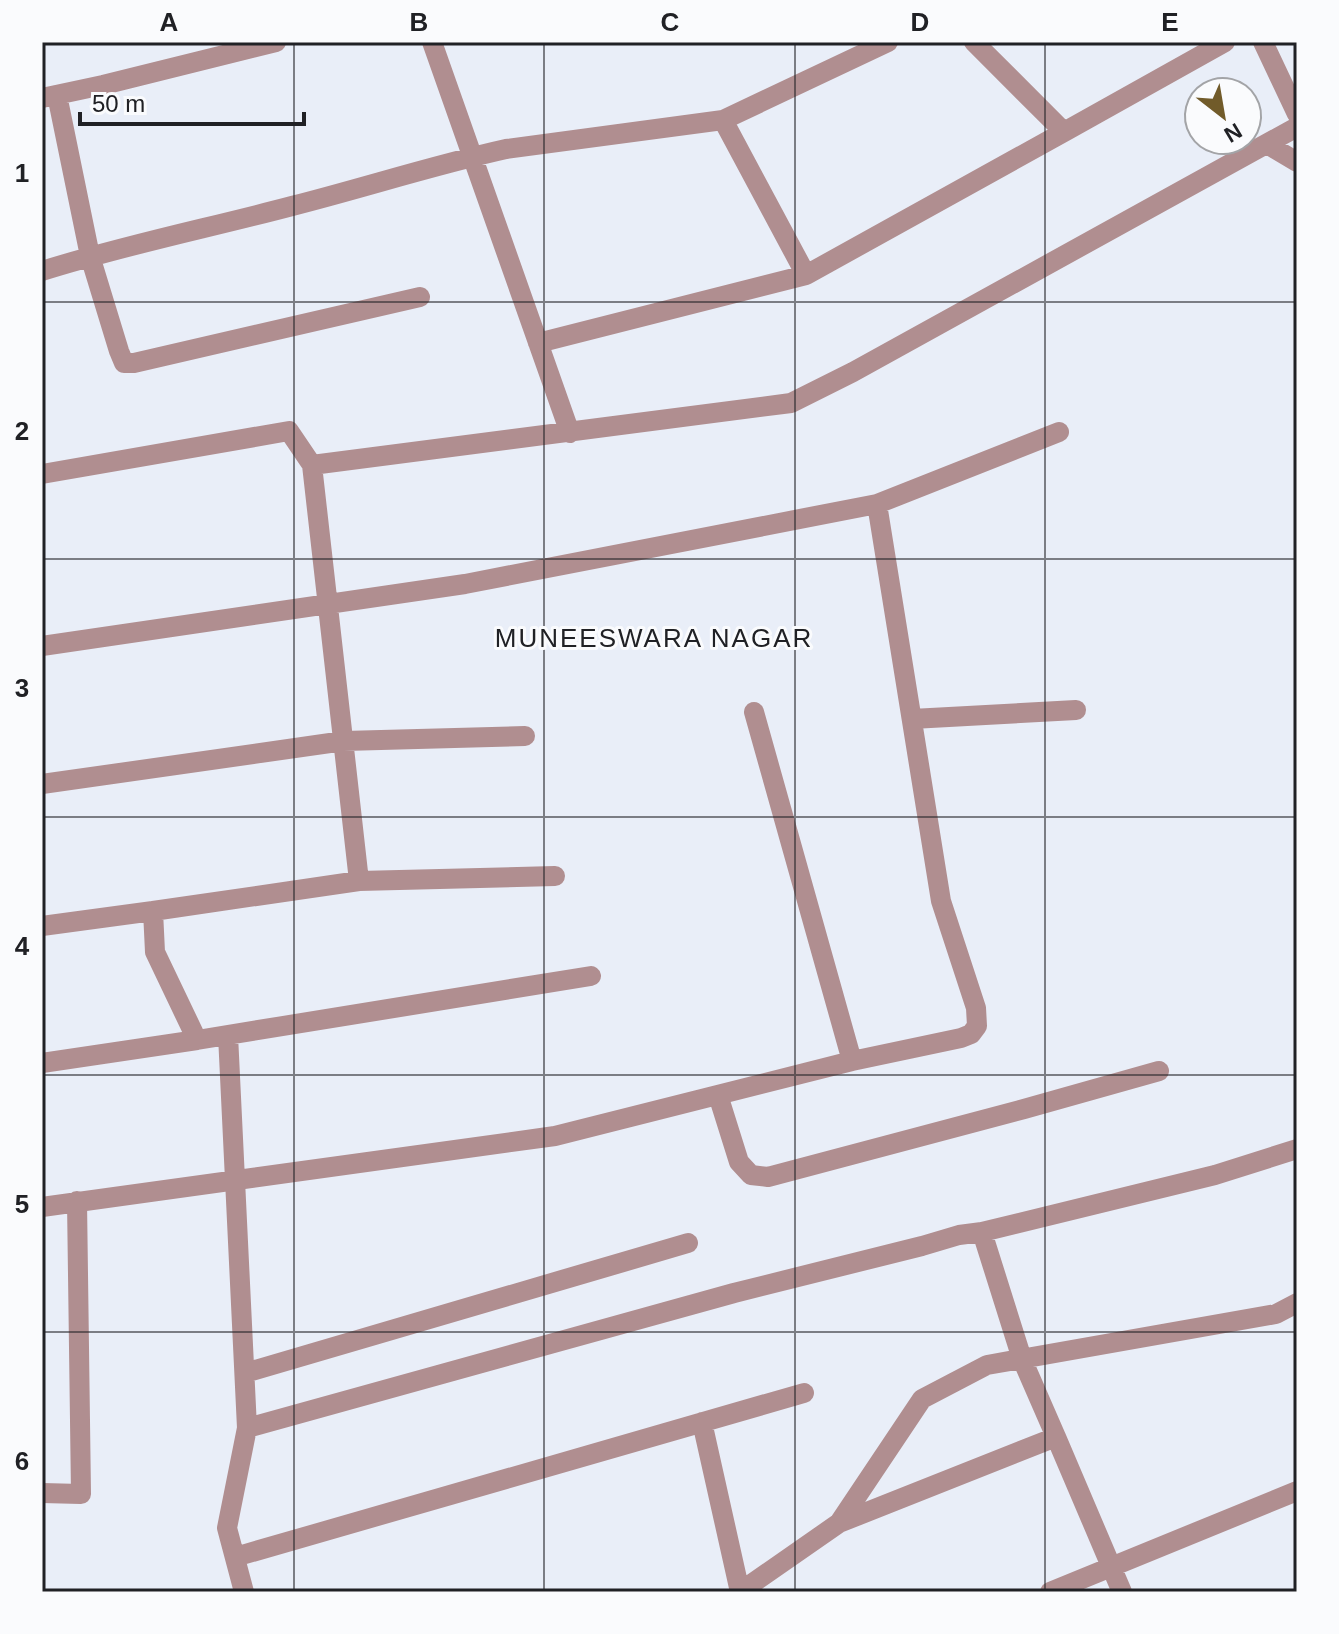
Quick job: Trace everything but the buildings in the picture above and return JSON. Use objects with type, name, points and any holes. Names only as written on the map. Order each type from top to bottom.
[{"type":"street","points":[[276,42],[49,96],[90,256],[121,358],[128,364],[420,297]]},
{"type":"street","points":[[432,42],[570,433]]},
{"type":"street","points":[[42,271],[506,149],[723,120],[888,42]]},
{"type":"street","points":[[974,42],[1064,132]]},
{"type":"street","points":[[538,343],[806,275],[1225,42]]},
{"type":"street","points":[[1263,42],[1297,114]]},
{"type":"street","points":[[723,120],[806,275]]},
{"type":"street","points":[[312,465],[791,403],[853,372],[1297,127]]},
{"type":"street","points":[[1267,144],[1297,162]]},
{"type":"street","points":[[42,474],[289,431],[312,465],[359,881]]},
{"type":"street","points":[[42,646],[465,584],[877,504],[1059,432]]},
{"type":"street","points":[[42,1207],[555,1136],[971,1034],[977,1026],[976,1008],[941,901],[877,504]]},
{"type":"street","points":[[912,719],[1076,710]]},
{"type":"street","points":[[754,712],[852,1061]]},
{"type":"street","points":[[42,784],[344,741],[525,736]]},
{"type":"street","points":[[42,926],[359,881],[555,876]]},
{"type":"street","points":[[153,911],[155,952],[197,1040]]},
{"type":"street","points":[[42,1063],[591,976]]},
{"type":"street","points":[[228,1035],[247,1428],[227,1528],[244,1592]]},
{"type":"street","points":[[718,1095],[739,1162],[751,1175],[768,1177],[1159,1071]]},
{"type":"street","points":[[247,1428],[734,1293],[959,1235],[1215,1175],[1297,1149]]},
{"type":"street","points":[[42,1493],[81,1494],[77,1201]]},
{"type":"street","points":[[982,1232],[1022,1359],[1122,1592]]},
{"type":"street","points":[[245,1373],[688,1243]]},
{"type":"street","points":[[839,1523],[922,1399],[987,1365],[1276,1314],[1297,1303]]},
{"type":"street","points":[[235,1557],[804,1393]]},
{"type":"street","points":[[702,1422],[740,1592],[839,1523],[1056,1437]]},
{"type":"street","points":[[1050,1592],[1297,1491]]},
{"type":"district","name":"MUNEESWARA NAGAR","points":[[654,638]]}]
